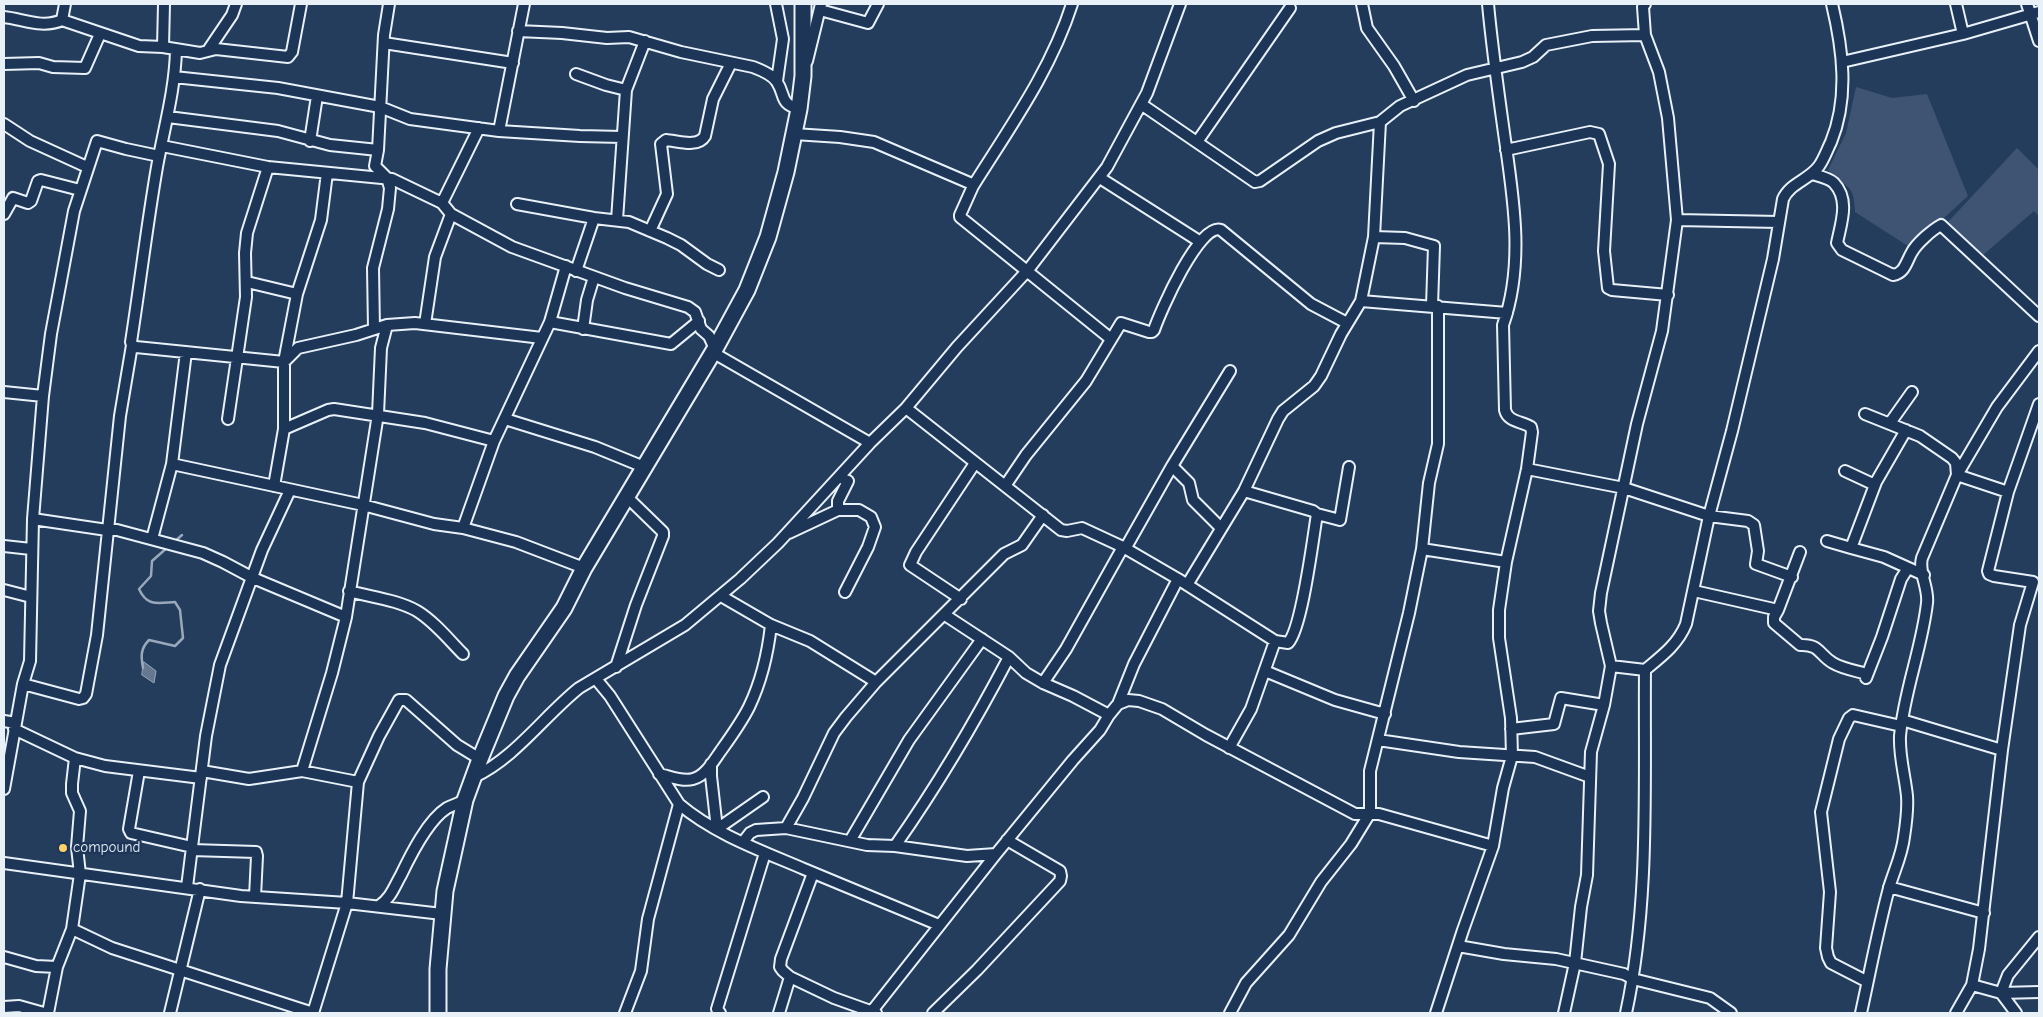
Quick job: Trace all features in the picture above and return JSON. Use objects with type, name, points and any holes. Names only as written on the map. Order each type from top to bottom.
[{"type":"main road","points":[[438,1013],[438,969],[442,914],[465,800],[506,696],[517,676],[564,608],[584,568],[744,297],[768,237],[786,172],[794,134],[803,76],[803,4]]},
{"type":"street","points":[[62,20],[65,4]]},
{"type":"street","points":[[163,47],[164,4]]},
{"type":"street","points":[[4,17],[36,24],[54,23],[62,20],[139,46],[163,47],[200,54],[209,49],[232,15],[236,4]]},
{"type":"street","points":[[209,49],[288,57],[292,52],[301,4]]},
{"type":"street","points":[[374,329],[372,268],[388,209],[390,188],[387,178],[375,166],[378,150],[384,43],[389,4]]},
{"type":"street","points":[[499,131],[524,4]]},
{"type":"street","points":[[776,4],[783,39],[777,81],[784,102],[798,109]]},
{"type":"street","points":[[803,76],[821,7],[868,23],[878,4]]},
{"type":"street","points":[[1072,4],[1050,60],[1036,86],[973,186],[960,214],[960,218],[1028,270],[1043,286],[1111,338]]},
{"type":"street","points":[[474,778],[499,763],[564,700],[579,688],[685,625],[721,596],[786,534],[870,443],[906,408],[957,347],[1028,270],[1100,178],[1141,104],[1160,60],[1180,4]]},
{"type":"street","points":[[1362,4],[1366,28],[1394,66],[1414,101]]},
{"type":"street","points":[[1436,1013],[1492,846],[1503,788],[1512,756],[1511,729],[1498,624],[1506,562],[1527,469],[1532,432],[1531,427],[1510,419],[1506,415],[1505,410],[1503,325],[1507,314],[1516,254],[1513,194],[1488,4]]},
{"type":"street","points":[[1564,1013],[1575,963],[1588,866],[1591,752],[1604,705],[1611,666],[1599,610],[1637,424],[1662,331],[1677,220],[1668,118],[1659,72],[1645,35],[1643,7],[1645,4]]},
{"type":"street","points":[[1611,666],[1645,670],[1674,646],[1686,624],[1710,516],[1773,259],[1786,192],[1812,174],[1824,158],[1838,122],[1842,98],[1842,62],[1832,4]]},
{"type":"street","points":[[1956,4],[1964,34]]},
{"type":"street","points":[[1197,142],[1290,8]]},
{"type":"street","points":[[1842,62],[1964,34],[2032,10],[2039,41]]},
{"type":"street","points":[[518,31],[562,32],[607,38],[629,37],[681,52],[762,70],[777,81]]},
{"type":"street","points":[[4,64],[39,62],[53,67],[85,68],[100,34]]},
{"type":"street","points":[[1141,104],[1255,182],[1260,181],[1318,141],[1336,133],[1380,122],[1400,106],[1414,101],[1458,78],[1522,62],[1532,57],[1546,45],[1592,36],[1645,35]]},
{"type":"street","points":[[616,220],[626,90],[644,41]]},
{"type":"street","points":[[384,43],[513,62]]},
{"type":"street","points":[[23,684],[79,698],[83,698],[86,694],[97,635],[120,416],[161,151],[168,117],[176,50]]},
{"type":"street","points":[[650,231],[667,194],[661,144],[666,140],[698,143],[702,140],[705,136],[713,98],[730,63]]},
{"type":"street","points":[[576,74],[626,90]]},
{"type":"street","points":[[174,77],[278,88],[380,107],[410,119],[499,131],[622,137]]},
{"type":"street","points":[[310,141],[317,96]]},
{"type":"street","points":[[168,117],[278,131],[330,146],[378,150]]},
{"type":"street","points":[[813,873],[781,959],[780,967],[790,977],[834,998],[874,1012],[939,925],[1073,760],[1100,730],[1118,704],[1134,664],[1183,582],[1244,491],[1278,419],[1283,411],[1314,386],[1347,323],[1361,301],[1374,237],[1380,122]]},
{"type":"street","points":[[4,124],[44,148],[87,167]]},
{"type":"street","points":[[442,204],[478,128]]},
{"type":"street","points":[[1506,150],[1590,132],[1599,134],[1609,164],[1604,251],[1608,288],[1612,290],[1668,295]]},
{"type":"street","points":[[794,134],[840,137],[874,142],[926,163],[973,186]]},
{"type":"street","points":[[4,789],[30,655],[33,519],[50,334],[80,190],[97,141],[126,150],[161,151],[268,166],[387,178],[401,183],[442,204],[451,214],[512,247],[594,278],[688,307],[694,312],[701,329],[709,336],[714,350],[870,443]]},
{"type":"street","points":[[228,419],[247,282],[245,253],[248,233],[268,166]]},
{"type":"street","points":[[274,486],[284,429],[284,362],[297,294],[318,233],[327,173]]},
{"type":"street","points":[[1812,174],[1833,182],[1842,198],[1844,209],[1837,243],[1842,250],[1892,275],[1898,274],[1902,271],[1912,251],[1941,225],[2039,316]]},
{"type":"street","points":[[1100,178],[1199,241]]},
{"type":"street","points":[[4,214],[13,198],[28,203],[31,201],[38,181],[41,180],[80,190]]},
{"type":"street","points":[[517,204],[594,218],[629,222],[681,245],[707,264],[719,270]]},
{"type":"street","points":[[425,324],[435,257],[451,214]]},
{"type":"street","points":[[576,271],[594,218]]},
{"type":"street","points":[[1677,220],[1779,222]]},
{"type":"street","points":[[1005,486],[1026,455],[1097,366],[1121,323],[1152,332],[1163,305],[1199,241],[1212,230],[1217,228],[1221,230],[1311,304],[1347,323]]},
{"type":"street","points":[[1242,1013],[1231,1011],[1246,982],[1288,935],[1322,882],[1351,844],[1370,813],[1370,771],[1410,613],[1422,549],[1429,483],[1439,434],[1434,246],[1406,238],[1374,237]]},
{"type":"street","points":[[463,528],[494,441],[550,322],[566,266]]},
{"type":"street","points":[[583,329],[587,300],[594,278]]},
{"type":"street","points":[[247,282],[297,294]]},
{"type":"street","points":[[1361,301],[1435,306],[1507,314]]},
{"type":"street","points":[[550,322],[672,344],[698,321]]},
{"type":"street","points":[[284,362],[298,348],[388,325],[425,324],[542,338]]},
{"type":"street","points":[[302,771],[334,666],[346,616],[378,414],[381,348],[388,325]]},
{"type":"street","points":[[132,345],[136,347],[284,362]]},
{"type":"street","points":[[1864,1012],[1866,981],[1889,887],[1899,861],[1904,840],[1907,796],[1900,744],[1902,723],[1920,646],[1927,600],[1924,575],[1920,564],[1957,475],[1997,407],[2039,351]]},
{"type":"street","points":[[152,538],[172,464],[186,352]]},
{"type":"street","points":[[1043,683],[1066,649],[1172,466],[1230,371]]},
{"type":"street","points":[[4,392],[43,396]]},
{"type":"street","points":[[1890,423],[1912,392]]},
{"type":"street","points":[[1956,1013],[1972,985],[1984,913],[2002,750],[2020,625],[2033,582],[1994,576],[1989,574],[1988,570],[2008,492],[2039,404]]},
{"type":"street","points":[[906,408],[1062,530],[1082,528],[1124,548],[1183,582],[1275,641],[1288,643],[1292,639],[1303,599],[1317,514]]},
{"type":"street","points":[[284,429],[328,410],[378,414],[425,423],[494,441]]},
{"type":"street","points":[[1864,414],[1920,436],[1952,458],[1956,463],[1957,475]]},
{"type":"street","points":[[505,419],[595,447],[644,467]]},
{"type":"street","points":[[1851,548],[1856,529],[1875,485],[1906,430]]},
{"type":"street","points":[[2028,435],[2039,440]]},
{"type":"street","points":[[961,599],[910,565],[916,552],[975,463]]},
{"type":"street","points":[[172,464],[363,505],[434,524],[463,528],[516,542],[584,568]]},
{"type":"street","points":[[1172,466],[1189,483],[1193,500],[1221,528]]},
{"type":"street","points":[[1244,491],[1340,520],[1349,467]]},
{"type":"street","points":[[1527,469],[1624,488],[1710,516],[1748,521],[1754,525],[1758,552],[1756,564],[1792,577]]},
{"type":"street","points":[[1845,470],[1875,485]]},
{"type":"street","points":[[1957,475],[2008,492]]},
{"type":"street","points":[[838,510],[838,501],[848,481],[839,477]]},
{"type":"street","points":[[187,888],[201,774],[213,695],[220,665],[262,550],[290,490]]},
{"type":"street","points":[[616,667],[636,605],[663,536],[663,532],[627,497]]},
{"type":"street","points":[[786,534],[794,532],[838,510],[859,510],[871,516],[875,527],[868,547],[845,592]]},
{"type":"street","points":[[786,828],[803,798],[834,733],[876,682],[1004,554],[1022,545],[1044,515]]},
{"type":"street","points":[[33,519],[117,530],[203,553],[253,578],[346,616]]},
{"type":"street","points":[[1827,541],[1876,554],[1924,575]]},
{"type":"street","points":[[4,546],[32,550]]},
{"type":"street","points":[[1422,549],[1506,562]]},
{"type":"street","points":[[1800,552],[1792,577],[1774,617],[1774,623],[1800,645],[1809,644],[1817,648],[1832,663],[1867,676],[1901,579],[1908,568]]},
{"type":"street","points":[[4,590],[31,597]]},
{"type":"street","points":[[349,591],[404,605],[417,611],[430,620],[463,654]]},
{"type":"street","points":[[1694,591],[1778,610]]},
{"type":"street","points":[[721,596],[771,625],[810,641],[876,682]]},
{"type":"street","points":[[945,615],[1009,657],[1026,673],[1109,715]]},
{"type":"street","points":[[658,774],[684,780],[693,779],[701,775],[711,764],[742,719],[752,700],[768,648],[771,625]]},
{"type":"street","points":[[850,841],[909,740],[982,639]]},
{"type":"street","points":[[1229,748],[1251,709],[1275,641]]},
{"type":"street","points":[[895,846],[917,815],[979,714],[1009,657]]},
{"type":"street","points":[[1626,1013],[1633,979],[1642,894],[1645,670]]},
{"type":"street","points":[[1265,671],[1335,700],[1385,714]]},
{"type":"street","points":[[596,679],[619,710],[658,774],[679,804],[705,823],[765,853],[939,925]]},
{"type":"street","points":[[1511,729],[1554,724],[1561,698],[1604,705]]},
{"type":"street","points":[[72,929],[112,948],[313,1013],[347,903],[358,782],[387,720],[399,700],[403,699],[457,745],[480,759]]},
{"type":"street","points":[[1118,704],[1128,700],[1139,701],[1162,709],[1229,748],[1354,814],[1379,814],[1492,846]]},
{"type":"street","points":[[1866,981],[1831,963],[1826,948],[1830,892],[1821,812],[1839,739],[1848,718],[1853,715],[1902,723],[2002,750]]},
{"type":"street","points":[[4,721],[75,758],[105,766],[139,771],[201,774],[249,779],[302,771],[358,782]]},
{"type":"street","points":[[1378,740],[1446,751],[1535,757],[1590,777]]},
{"type":"street","points":[[48,1013],[57,967],[72,929],[80,874],[77,847],[80,811],[72,793],[75,758]]},
{"type":"street","points":[[711,764],[717,829]]},
{"type":"street","points":[[139,771],[130,833],[192,848],[256,852],[258,856],[255,897]]},
{"type":"street","points":[[717,829],[763,797]]},
{"type":"street","points":[[379,906],[393,892],[414,849],[433,822],[448,808],[465,800]]},
{"type":"street","points":[[625,1013],[641,971],[648,919],[679,804]]},
{"type":"street","points":[[743,842],[750,833],[756,830],[786,828],[867,845],[895,846],[967,856],[996,854]]},
{"type":"street","points":[[934,1013],[1060,881],[1062,876],[1060,871],[1008,840]]},
{"type":"street","points":[[718,1012],[765,853]]},
{"type":"street","points":[[4,863],[255,897],[347,903],[442,914]]},
{"type":"street","points":[[1889,887],[1984,913]]},
{"type":"street","points":[[170,1013],[200,889]]},
{"type":"street","points":[[2001,993],[2008,975],[2039,938]]},
{"type":"street","points":[[1458,946],[1504,954],[1556,958],[1624,974],[1633,979],[1710,998],[1731,1013]]},
{"type":"street","points":[[4,957],[36,966],[57,967]]},
{"type":"street","points":[[779,1013],[790,977]]},
{"type":"street","points":[[1972,985],[2001,993],[2039,992]]},
{"type":"street","points":[[2001,993],[2016,1013]]},
{"type":"street","points":[[4,1007],[19,1006],[44,1013]]},
{"type":"shaded area","points":[[1856,87],[1892,98],[1927,94],[1968,196],[1911,248],[1855,212],[1853,194],[1850,189],[1828,170],[1846,133]]},
{"type":"shaded area","points":[[2017,148],[2039,170],[2039,216],[2034,211],[1983,255],[1948,222]]},
{"type":"shaded area","points":[[144,662],[156,671],[154,683],[142,675]]},
{"type":"waterway","points":[[174,542],[182,535]]},
{"type":"waterway","points":[[143,668],[142,653],[149,640],[175,646],[183,638],[180,610],[175,602],[154,603],[146,599],[139,589],[151,576],[152,561],[168,547]]},
{"type":"place","name":"compound","points":[[63,848]]}]
